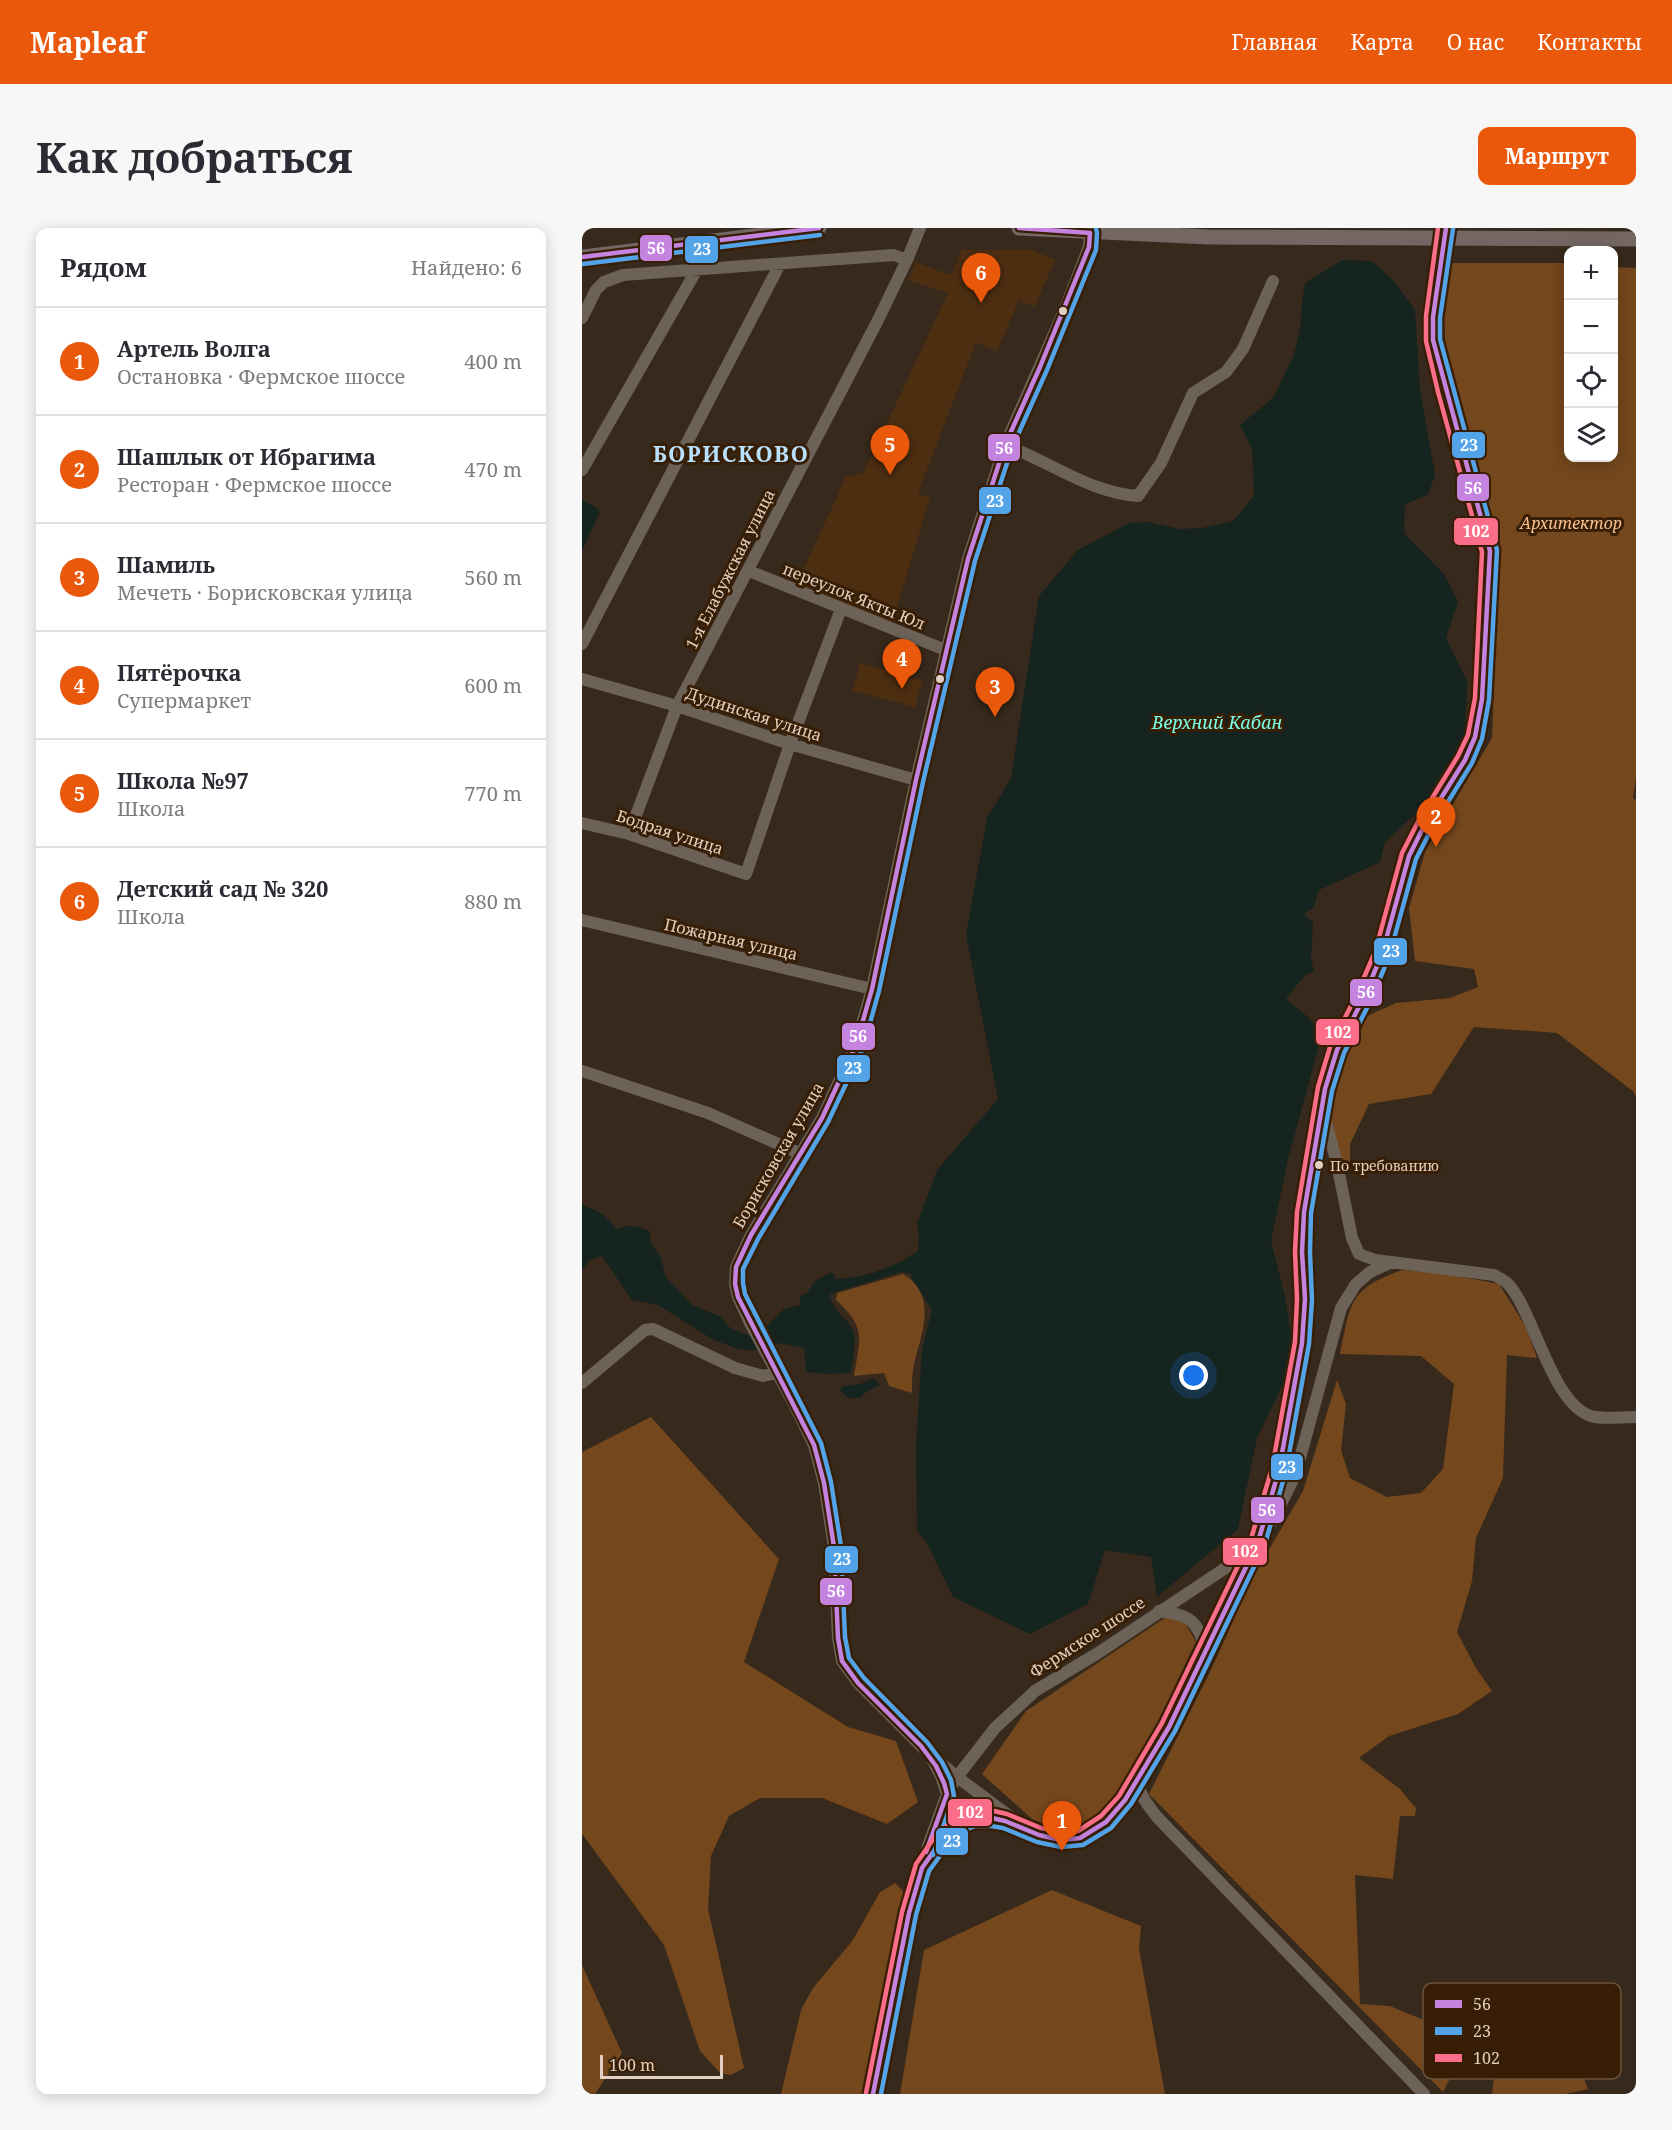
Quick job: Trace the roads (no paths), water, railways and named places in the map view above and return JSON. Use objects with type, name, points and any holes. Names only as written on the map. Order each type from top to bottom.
[{"type":"main road","points":[[582,257],[819,228]]},
{"type":"main road","points":[[1019,228],[1209,237],[1378,238],[1445,233],[1520,239],[1636,239]]},
{"type":"main road","points":[[1378,238],[1391,236],[1403,228]]},
{"type":"main road","points":[[1496,228],[1507,237],[1520,239]]},
{"type":"street","name":"1-я Елабужская улица","points":[[629,834],[677,706],[749,571],[908,260],[920,228]]},
{"type":"street","name":"Борисковская улица","points":[[776,1373],[738,1297],[735,1284],[736,1266],[751,1235],[822,1118],[855,1045],[872,989],[916,780],[968,559],[1005,445],[1064,311],[1089,247],[1090,233]]},
{"type":"street","name":"Фермское шоссе","points":[[873,2094],[907,1924],[922,1868],[947,1794],[957,1777],[995,1728],[1035,1691],[1098,1653],[1257,1546],[1279,1470],[1302,1343],[1305,1299],[1302,1252],[1304,1212],[1325,1089],[1337,1050],[1382,954],[1409,856],[1426,822],[1465,760],[1476,737],[1482,699],[1490,551],[1433,340],[1433,317],[1445,233]]},
{"type":"street","points":[[582,318],[596,290],[604,282],[623,275],[894,255],[908,260]]},
{"type":"street","points":[[582,644],[780,264]]},
{"type":"street","points":[[582,470],[696,271]]},
{"type":"street","points":[[1005,445],[1106,489],[1125,495],[1138,496],[1161,463],[1194,393],[1226,372],[1243,349],[1273,281]]},
{"type":"street","name":"переулок Якты Юл","points":[[749,571],[948,651]]},
{"type":"street","points":[[790,744],[841,609]]},
{"type":"street","name":"Дудинская улица","points":[[582,679],[677,706],[790,744],[916,780]]},
{"type":"street","name":"Бодрая улица","points":[[582,823],[629,834],[747,874],[790,744]]},
{"type":"street","name":"Пожарная улица","points":[[582,920],[872,989]]},
{"type":"street","points":[[582,1071],[708,1113],[801,1154]]},
{"type":"street","points":[[1325,1089],[1324,1119],[1337,1164],[1352,1238],[1359,1254],[1375,1260],[1494,1275],[1509,1284],[1522,1305],[1554,1377],[1571,1401],[1593,1417],[1636,1417]]},
{"type":"street","name":"Фермское шоссе","points":[[922,1868],[941,1841],[965,1822],[981,1817],[1024,1827],[1050,1838],[1072,1840],[1092,1832],[1116,1811],[1169,1727],[1257,1546],[1296,1473],[1341,1308],[1356,1284],[1370,1272],[1392,1262]]},
{"type":"street","points":[[582,1383],[645,1330],[653,1329],[735,1368],[763,1376],[776,1373],[814,1446],[824,1483],[834,1547],[838,1638],[842,1661],[858,1683],[921,1746],[941,1776],[947,1794]]},
{"type":"street","points":[[1159,1611],[1178,1613],[1190,1619],[1201,1631],[1206,1650]]},
{"type":"street","name":"Фермское шоссе","points":[[921,1746],[957,1777],[1024,1827]]},
{"type":"street","points":[[1138,1779],[1140,1794],[1157,1816],[1424,2094]]},
{"type":"street","points":[[1116,1811],[1130,1805],[1140,1805],[1157,1816]]},
{"type":"water","name":"Верхний Кабан","points":[[1342,260],[1372,261],[1395,282],[1415,310],[1420,390],[1435,474],[1428,495],[1405,504],[1404,533],[1444,574],[1458,602],[1446,638],[1467,681],[1465,734],[1447,776],[1421,809],[1385,842],[1380,862],[1319,890],[1314,907],[1304,914],[1313,923],[1311,958],[1314,972],[1305,975],[1286,999],[1308,1017],[1322,1034],[1288,1159],[1271,1241],[1285,1296],[1291,1336],[1285,1380],[1257,1438],[1238,1529],[1157,1597],[1151,1557],[1105,1550],[1088,1604],[1030,1634],[953,1597],[926,1541],[917,1531],[916,1444],[922,1349],[932,1310],[911,1277],[912,1274],[901,1272],[830,1294],[837,1311],[849,1323],[854,1334],[851,1373],[806,1372],[804,1348],[780,1343],[752,1351],[735,1348],[712,1339],[658,1305],[632,1300],[602,1256],[590,1260],[582,1270],[582,1205],[602,1214],[616,1229],[633,1226],[649,1231],[652,1245],[660,1256],[666,1277],[692,1305],[721,1317],[730,1328],[748,1335],[766,1327],[784,1309],[800,1305],[800,1296],[807,1293],[815,1281],[832,1272],[836,1279],[868,1274],[890,1267],[918,1251],[917,1224],[937,1170],[998,1099],[966,935],[987,818],[1011,778],[1039,596],[1078,550],[1129,523],[1149,522],[1179,529],[1202,528],[1233,521],[1254,496],[1252,449],[1240,425],[1273,398],[1293,357],[1300,330],[1305,283]]},
{"type":"water","points":[[582,500],[599,509],[599,514],[582,551]]},
{"type":"water","points":[[874,1378],[880,1385],[860,1398],[849,1398],[840,1391],[843,1386],[860,1384]]},
{"type":"place","name":"Детский сад № 320","points":[[981,303]]},
{"type":"place","name":"Школа №97","points":[[890,475]]},
{"type":"place","name":"Пятёрочка","points":[[902,689]]},
{"type":"place","name":"Шамиль","points":[[995,717]]},
{"type":"place","name":"Шашлык от Ибрагима","points":[[1436,847]]},
{"type":"place","name":"По требованию","points":[[1319,1165]]},
{"type":"place","name":"Артель Волга","points":[[1062,1851]]},
{"type":"district","name":"БОРИСКОВО","points":[[731,454]]},
{"type":"park label","name":"Архитектор","points":[[1571,523]]}]
